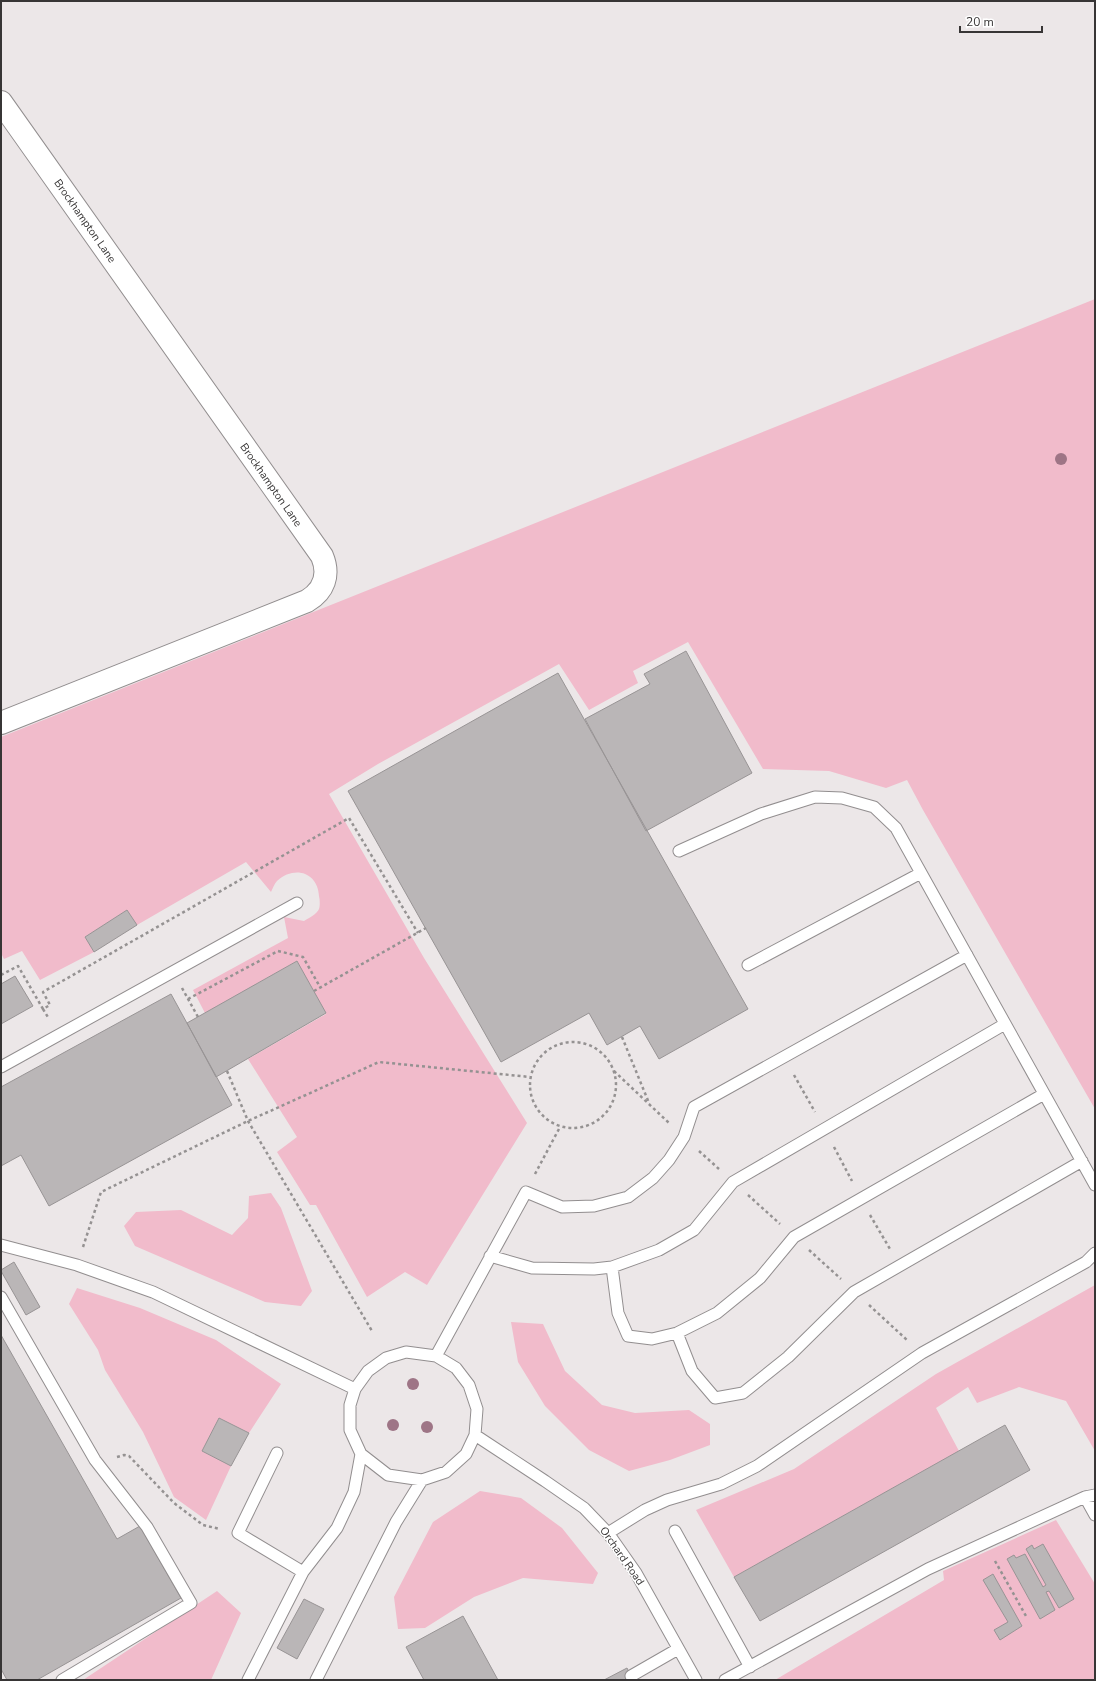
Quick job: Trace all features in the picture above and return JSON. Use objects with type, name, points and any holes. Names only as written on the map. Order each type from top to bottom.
[{"type":"street","name":"Brockhampton Lane","points":[[1,102],[322,556],[326,573],[320,590],[314,597],[307,601],[1,723]]},
{"type":"lane","points":[[679,851],[761,814],[815,797],[842,798],[874,808],[896,828],[1095,1185]]},
{"type":"lane","points":[[748,965],[921,873]]},
{"type":"lane","points":[[1,1067],[298,903]]},
{"type":"lane","points":[[436,1356],[526,1192],[562,1207],[594,1206],[628,1197],[653,1178],[669,1160],[684,1137],[694,1107],[967,955]]},
{"type":"lane","points":[[490,1256],[532,1268],[594,1269],[612,1267],[659,1250],[694,1230],[733,1182],[1005,1024]]},
{"type":"lane","points":[[612,1267],[618,1313],[628,1336],[652,1339],[677,1333],[717,1313],[760,1278],[794,1237],[1044,1094]]},
{"type":"lane","points":[[677,1333],[692,1371],[715,1398],[743,1393],[788,1357],[854,1292],[1082,1160]]},
{"type":"lane","points":[[1,1245],[77,1265],[153,1292],[355,1389]]},
{"type":"lane","points":[[608,1533],[645,1510],[668,1500],[721,1484],[757,1466],[922,1353],[1086,1262],[1095,1253]]},
{"type":"lane","points":[[1,1298],[95,1460],[147,1527],[191,1603],[62,1680]]},
{"type":"lane","points":[[406,1352],[436,1356],[456,1368],[469,1385],[477,1409],[475,1435],[466,1454],[446,1472],[422,1480],[388,1475],[361,1454],[350,1430],[350,1405],[355,1389],[368,1371],[386,1358],[406,1352]]},
{"type":"lane","name":"Orchard Road","points":[[475,1435],[584,1508],[608,1533],[636,1573],[696,1680]]},
{"type":"lane","points":[[277,1453],[238,1533],[303,1572]]},
{"type":"lane","points":[[248,1680],[303,1572],[337,1528],[354,1492],[361,1454]]},
{"type":"lane","points":[[316,1680],[396,1522],[422,1480]]},
{"type":"lane","points":[[725,1680],[928,1569],[1090,1496],[1095,1515]]},
{"type":"lane","points":[[675,1530],[750,1667]]},
{"type":"lane","points":[[631,1676],[678,1649]]},
{"type":"path","points":[[1,975],[18,966],[43,1009],[50,1005],[43,992],[349,818],[418,933]]},
{"type":"path","points":[[314,991],[426,928]]},
{"type":"path","points":[[188,999],[278,951],[303,957],[320,987]]},
{"type":"path","points":[[173,972],[198,1017]]},
{"type":"path","points":[[622,1037],[650,1105]]},
{"type":"path","points":[[614,1071],[616,1090],[610,1108],[597,1122],[579,1128],[560,1127],[544,1118],[535,1106],[530,1092],[530,1077],[535,1063],[545,1051],[560,1044],[577,1042],[593,1047],[606,1057],[614,1071],[684,1137]]},
{"type":"path","points":[[784,1057],[899,1266]]},
{"type":"path","points":[[77,1265],[101,1192],[248,1121],[380,1062],[530,1077]]},
{"type":"path","points":[[227,1071],[248,1121],[372,1331]]},
{"type":"path","points":[[526,1192],[560,1127]]},
{"type":"path","points":[[120,1456],[129,1456],[174,1503],[203,1525],[238,1533]]},
{"type":"path","points":[[985,1543],[1026,1616]]},
{"type":"shaded area","points":[[1095,299],[1095,1109],[907,780],[886,788],[829,771],[763,769],[688,642],[633,671],[638,683],[589,710],[559,664],[378,764],[329,794],[424,958],[527,1123],[427,1285],[405,1272],[367,1297],[316,1205],[310,1205],[277,1152],[297,1137],[248,1059],[326,1014],[297,961],[205,1013],[193,990],[288,938],[284,917],[304,921],[317,913],[320,905],[318,888],[310,876],[297,872],[291,873],[277,881],[271,892],[246,862],[137,925],[127,910],[85,937],[94,952],[40,980],[22,951],[4,959],[1,953],[1,737]]},
{"type":"shaded area","points":[[271,1193],[281,1208],[312,1291],[301,1306],[265,1302],[135,1246],[124,1226],[136,1212],[181,1210],[232,1235],[248,1218],[249,1196]]},
{"type":"shaded area","points":[[1095,1285],[1095,1451],[1066,1401],[1019,1387],[977,1403],[968,1387],[936,1408],[959,1451],[734,1577],[696,1510],[794,1469],[936,1374]]},
{"type":"shaded area","points":[[77,1288],[140,1308],[216,1340],[281,1384],[249,1433],[219,1418],[202,1451],[231,1466],[206,1520],[174,1497],[143,1432],[105,1370],[98,1350],[69,1304]]},
{"type":"shaded area","points":[[511,1322],[543,1324],[565,1371],[602,1405],[635,1413],[689,1410],[710,1424],[710,1445],[670,1460],[629,1471],[589,1450],[545,1406],[518,1362]]},
{"type":"shaded area","points":[[480,1491],[521,1498],[562,1528],[598,1573],[593,1584],[523,1578],[474,1597],[425,1628],[398,1629],[394,1597],[433,1522]]},
{"type":"shaded area","points":[[1056,1520],[1095,1584],[1095,1680],[775,1680],[944,1580],[943,1571]]},
{"type":"shaded area","points":[[217,1591],[241,1613],[211,1680],[83,1680]]},
{"type":"building","points":[[686,651],[752,773],[646,831],[585,719],[650,684],[644,674]]},
{"type":"building","points":[[558,673],[748,1009],[659,1059],[640,1026],[607,1045],[589,1013],[501,1062],[348,791]]},
{"type":"building","points":[[127,910],[137,925],[94,952],[85,937]]},
{"type":"building","points":[[297,961],[326,1013],[216,1077],[187,1023]]},
{"type":"building","points":[[15,976],[33,1006],[1,1024],[1,984]]},
{"type":"building","points":[[171,994],[232,1105],[49,1206],[21,1155],[1,1166],[1,1087]]},
{"type":"building","points":[[14,1262],[40,1307],[26,1315],[1,1271]]},
{"type":"building","points":[[1,1335],[117,1539],[140,1526],[181,1598],[37,1680],[7,1680],[1,1669]]},
{"type":"building","points":[[219,1418],[249,1433],[231,1466],[202,1451]]},
{"type":"building","points":[[1005,1425],[1030,1470],[760,1621],[734,1577]]},
{"type":"building","points":[[1043,1544],[1074,1599],[1059,1608],[1049,1591],[1046,1592],[1055,1610],[1040,1619],[1007,1559],[1014,1555],[1016,1558],[1025,1554],[1043,1587],[1046,1585],[1026,1549],[1032,1545],[1034,1549]]},
{"type":"building","points":[[993,1574],[1022,1626],[1000,1640],[994,1630],[1008,1622],[983,1580]]},
{"type":"building","points":[[304,1599],[324,1609],[297,1659],[277,1648]]},
{"type":"building","points":[[463,1616],[498,1680],[424,1680],[406,1647]]},
{"type":"building","points":[[627,1668],[633,1680],[604,1680]]}]
